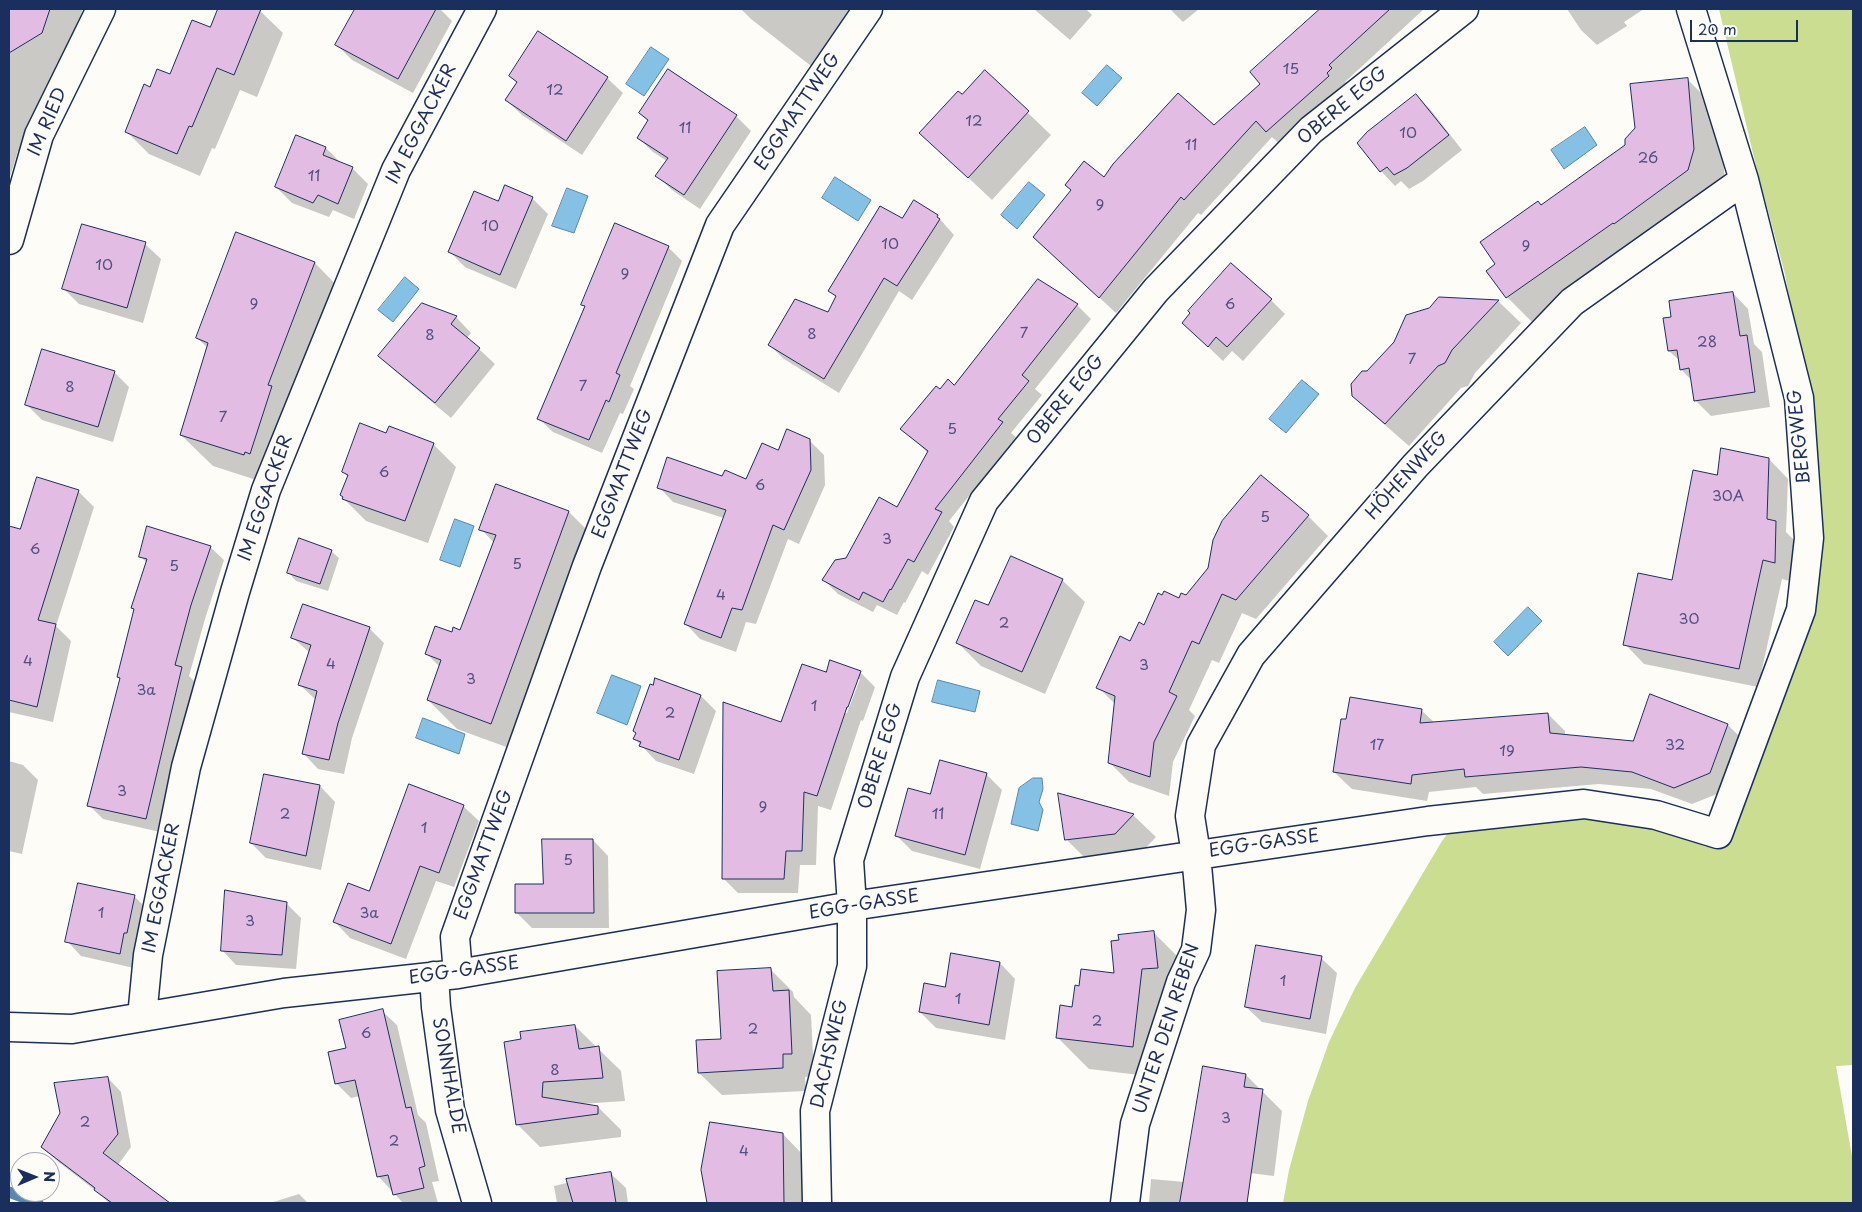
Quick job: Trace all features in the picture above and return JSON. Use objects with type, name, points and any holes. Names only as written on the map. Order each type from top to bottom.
[{"type":"street","name":"IM RIED","points":[[9,240],[39,135],[101,9]]},
{"type":"street","name":"IM EGGACKER","points":[[142,1017],[148,955],[186,767],[266,490],[396,170],[482,9]]},
{"type":"street","name":"EGGMATTWEG","points":[[446,975],[455,937],[587,566],[720,226],[868,9]]},
{"type":"street","name":"OBERE EGG","points":[[852,906],[849,860],[905,677],[984,501],[1156,290],[1310,130],[1464,9]]},
{"type":"street","name":"BERGWEG","points":[[1692,9],[1744,180],[1799,398],[1809,538],[1801,610],[1718,834]]},
{"type":"street","name":"HÖHENWEG","points":[[1196,854],[1190,816],[1201,745],[1251,655],[1415,466],[1572,302],[1744,180]]},
{"type":"street","name":"EGG-GASSE","points":[[9,1027],[72,1029],[284,993],[446,975],[852,906],[1428,821],[1584,804],[1656,815],[1718,834]]},
{"type":"street","name":"UNTER DEN REBEN","points":[[1125,1203],[1135,1124],[1181,982],[1196,950],[1201,910],[1196,854]]},
{"type":"street","name":"DACHSWEG","points":[[818,1203],[815,1111],[852,966],[852,906]]},
{"type":"street","name":"SONNHALDE","points":[[446,975],[436,1007],[450,1110],[477,1203]]},
{"type":"green space","points":[[1719,9],[1853,9],[1853,1065],[1836,1066],[1853,1162],[1853,1203],[1283,1203],[1289,1170],[1308,1101],[1329,1042],[1355,988],[1442,841],[1454,825],[1573,815],[1643,824],[1679,835],[1706,847],[1741,810],[1813,602],[1823,539],[1819,488],[1807,396],[1785,274],[1756,166]]},
{"type":"water","points":[[651,47],[669,59],[644,96],[626,84]]},
{"type":"water","points":[[1107,65],[1122,78],[1097,106],[1082,93]]},
{"type":"water","points":[[1585,127],[1597,145],[1564,169],[1551,150]]},
{"type":"water","points":[[835,177],[871,200],[858,221],[822,198]]},
{"type":"water","points":[[1029,182],[1045,195],[1017,229],[1001,215]]},
{"type":"water","points":[[567,188],[588,196],[574,233],[552,226]]},
{"type":"water","points":[[405,277],[419,289],[393,322],[378,310]]},
{"type":"water","points":[[1302,380],[1319,394],[1286,433],[1269,419]]},
{"type":"water","points":[[455,519],[474,526],[460,567],[440,560]]},
{"type":"water","points":[[1528,607],[1542,621],[1508,656],[1494,642]]},
{"type":"water","points":[[612,675],[641,686],[627,725],[597,713]]},
{"type":"water","points":[[938,680],[980,691],[975,712],[932,702]]},
{"type":"water","points":[[423,718],[465,734],[459,754],[416,738]]},
{"type":"water","points":[[1033,778],[1042,778],[1043,789],[1039,802],[1043,810],[1038,831],[1011,824],[1019,788]]},
{"type":"building","points":[[9,9],[50,9],[42,33],[9,53]]},
{"type":"building","points":[[218,9],[261,9],[234,75],[217,68],[192,127],[189,126],[177,154],[125,132],[144,84],[150,87],[157,69],[170,74],[192,20],[210,27]]},
{"type":"building","points":[[355,9],[436,9],[398,79],[335,45]]},
{"type":"building","points":[[1320,9],[1390,9],[1329,65],[1332,68],[1327,73],[1329,76],[1266,132],[1256,121],[1184,200],[1181,197],[1099,298],[1033,237],[1071,190],[1065,185],[1084,161],[1104,177],[1113,164],[1178,93],[1214,125],[1260,84],[1250,72]]},
{"type":"building","points":[[538,31],[608,77],[566,141],[505,100],[517,82],[509,76]]},
{"type":"building","points":[[668,69],[737,115],[684,195],[655,176],[668,158],[637,138],[648,120],[639,113]]},
{"type":"building","points":[[985,70],[1029,111],[968,178],[919,133],[958,91],[962,94]]},
{"type":"building","points":[[1688,78],[1694,149],[1688,170],[1614,224],[1506,298],[1486,271],[1495,264],[1480,242],[1538,201],[1541,205],[1625,145],[1625,139],[1635,128],[1630,84]]},
{"type":"building","points":[[1416,94],[1449,135],[1407,168],[1394,175],[1387,167],[1380,172],[1357,143],[1367,132]]},
{"type":"building","points":[[296,135],[326,147],[323,155],[353,167],[338,204],[318,195],[313,203],[275,187]]},
{"type":"building","points":[[505,185],[533,197],[500,275],[448,252],[474,191],[498,201]]},
{"type":"building","points":[[914,200],[938,215],[937,217],[940,219],[897,286],[884,278],[824,379],[768,345],[795,299],[828,312],[836,296],[828,291],[880,206],[902,218]]},
{"type":"building","points":[[615,223],[669,246],[616,373],[620,375],[609,402],[606,400],[589,440],[537,419],[585,306],[581,305]]},
{"type":"building","points":[[82,224],[146,242],[127,308],[62,289]]},
{"type":"building","points":[[236,232],[315,262],[268,385],[272,386],[250,454],[245,452],[244,455],[180,435],[208,343],[196,338]]},
{"type":"building","points":[[1231,263],[1272,299],[1227,347],[1216,337],[1208,347],[1182,323],[1190,313],[1188,311]]},
{"type":"building","points":[[1038,279],[1078,304],[1022,375],[1029,381],[998,419],[1003,422],[935,509],[942,512],[914,562],[908,559],[883,602],[863,592],[859,600],[822,580],[835,560],[846,558],[879,497],[897,507],[928,451],[900,429],[936,386],[940,389],[948,379],[954,385]]},
{"type":"building","points":[[1733,292],[1740,336],[1747,335],[1755,392],[1694,401],[1689,368],[1680,370],[1677,350],[1668,351],[1663,318],[1671,317],[1669,301]]},
{"type":"building","points":[[1439,297],[1499,300],[1452,350],[1445,363],[1438,366],[1385,424],[1352,396],[1351,384],[1362,371],[1367,371],[1394,342],[1406,315],[1429,308]]},
{"type":"building","points":[[422,303],[457,316],[451,324],[480,348],[435,403],[378,356]]},
{"type":"building","points":[[42,349],[115,371],[98,427],[25,405]]},
{"type":"building","points":[[360,423],[386,433],[389,426],[434,443],[405,521],[342,499],[343,497],[340,495],[348,475],[342,472]]},
{"type":"building","points":[[787,429],[810,439],[811,470],[784,530],[773,525],[742,610],[732,608],[721,638],[684,624],[726,510],[657,488],[667,457],[722,476],[725,470],[746,479],[762,443],[778,450]]},
{"type":"building","points":[[1721,448],[1769,458],[1767,519],[1776,521],[1775,563],[1763,560],[1739,669],[1623,645],[1638,573],[1672,580],[1693,470],[1717,475]]},
{"type":"building","points":[[1261,475],[1309,515],[1236,600],[1222,594],[1199,644],[1192,641],[1169,692],[1177,696],[1154,742],[1150,777],[1108,763],[1115,696],[1096,688],[1120,636],[1130,641],[1139,622],[1144,625],[1158,593],[1162,595],[1164,591],[1179,598],[1181,593],[1186,595],[1208,568],[1213,540],[1222,521]]},
{"type":"building","points":[[37,477],[79,490],[38,620],[56,624],[37,707],[9,700],[9,526],[20,529]]},
{"type":"building","points":[[496,484],[569,511],[491,724],[427,700],[441,660],[425,654],[435,626],[452,632],[453,627],[460,630],[496,535],[479,530]]},
{"type":"building","points":[[147,526],[211,546],[191,605],[175,665],[182,667],[146,819],[87,806],[120,678],[117,677],[134,609],[131,608],[147,559],[139,557]]},
{"type":"building","points":[[299,538],[332,550],[320,584],[287,573]]},
{"type":"building","points":[[1011,556],[1063,579],[1022,672],[956,643],[975,600],[988,605]]},
{"type":"building","points":[[303,604],[370,627],[338,723],[329,760],[302,754],[317,691],[298,685],[311,645],[291,638]]},
{"type":"building","points":[[830,660],[861,671],[817,796],[804,792],[802,851],[786,851],[784,879],[722,879],[723,702],[781,722],[802,664],[826,672]]},
{"type":"building","points":[[655,678],[701,695],[679,760],[639,746],[641,742],[633,739],[636,733],[633,731],[650,684],[653,685]]},
{"type":"building","points":[[1650,694],[1728,724],[1710,773],[1674,788],[1632,772],[1581,767],[1465,777],[1464,769],[1412,775],[1411,784],[1333,772],[1341,719],[1346,719],[1350,697],[1422,709],[1420,723],[1548,713],[1550,733],[1633,741]]},
{"type":"building","points":[[940,760],[987,773],[965,855],[895,836],[908,788],[930,794]]},
{"type":"building","points":[[264,774],[320,785],[306,856],[250,843]]},
{"type":"building","points":[[409,784],[464,805],[439,873],[420,866],[391,944],[333,922],[348,883],[369,891]]},
{"type":"building","points":[[1058,793],[1134,814],[1115,834],[1065,840]]},
{"type":"building","points":[[542,839],[593,839],[594,913],[515,913],[515,884],[543,884]]},
{"type":"building","points":[[78,883],[135,895],[127,933],[124,933],[120,954],[65,942]]},
{"type":"building","points":[[225,890],[287,902],[282,955],[221,951]]},
{"type":"building","points":[[1154,931],[1158,968],[1142,969],[1133,1047],[1056,1038],[1060,1005],[1072,1007],[1075,985],[1079,986],[1081,969],[1114,973],[1111,941],[1119,940],[1118,935]]},
{"type":"building","points":[[1256,945],[1322,956],[1310,1019],[1245,1007]]},
{"type":"building","points":[[951,953],[1000,962],[989,1025],[919,1012],[924,983],[945,987]]},
{"type":"building","points":[[771,968],[773,991],[789,990],[792,1054],[783,1054],[783,1068],[698,1073],[696,1040],[721,1039],[717,971]]},
{"type":"building","points":[[383,1009],[406,1108],[411,1107],[425,1166],[419,1168],[424,1188],[393,1195],[388,1175],[377,1177],[355,1080],[335,1084],[328,1052],[346,1048],[339,1020]]},
{"type":"building","points":[[575,1025],[579,1049],[599,1046],[603,1078],[543,1082],[542,1097],[598,1106],[598,1114],[516,1125],[504,1042],[521,1039],[520,1032]]},
{"type":"building","points":[[1203,1066],[1246,1074],[1244,1087],[1263,1089],[1247,1203],[1180,1203]]},
{"type":"building","points":[[108,1077],[118,1134],[103,1153],[170,1203],[112,1203],[60,1161],[60,1152],[48,1152],[41,1147],[60,1113],[54,1083]]},
{"type":"building","points":[[710,1122],[783,1133],[784,1203],[707,1203],[701,1170]]},
{"type":"building","points":[[611,1172],[616,1203],[573,1203],[566,1179]]},
{"type":"waterway","points":[[9,1192],[38,1203]]}]
